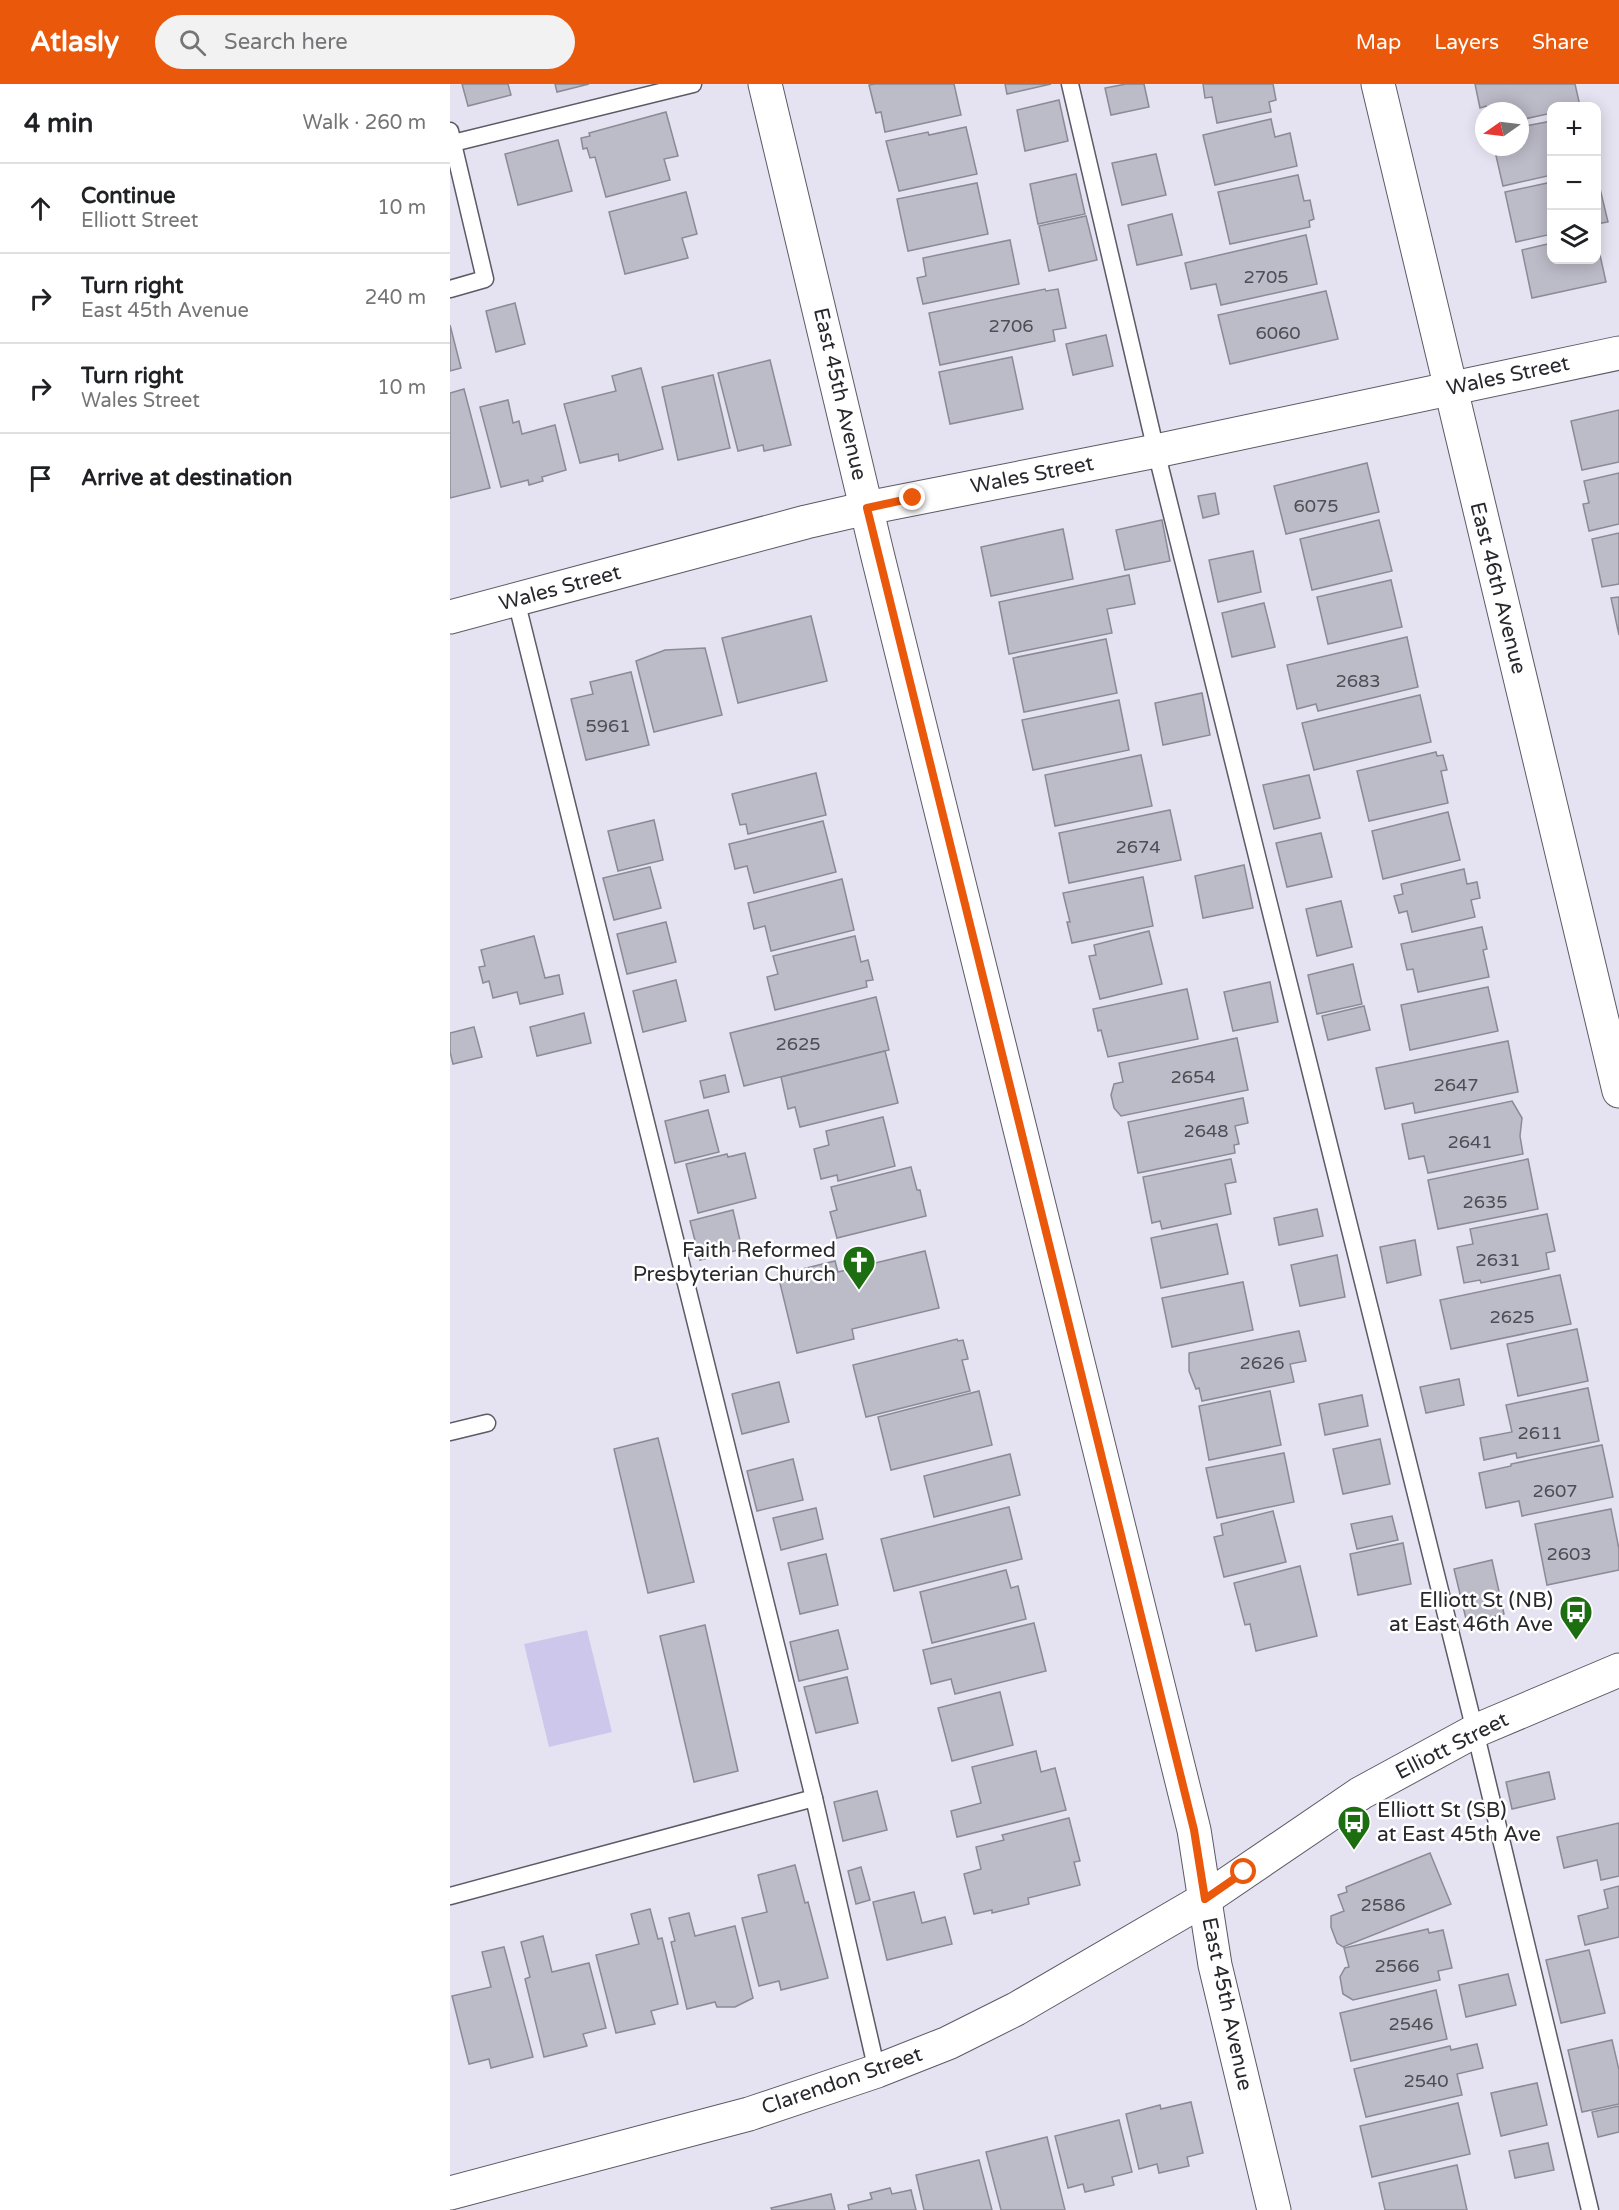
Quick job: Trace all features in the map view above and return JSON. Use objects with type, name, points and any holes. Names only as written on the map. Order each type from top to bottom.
[{"type":"street","name":"East 45th Avenue","points":[[765,84],[867,508],[1194,1830],[1215,1965],[1274,2210]]},
{"type":"street","name":"East 46th Avenue","points":[[1378,84],[1619,1091]]},
{"type":"street","name":"Wales Street","points":[[450,617],[806,522],[867,508],[1156,451],[1619,353]]},
{"type":"street","name":"Elliott Street","points":[[1205,1899],[1361,1793],[1475,1731],[1619,1671]]},
{"type":"street","name":"Clarendon Street","points":[[450,2193],[749,2114],[877,2071],[948,2043],[1016,2009],[1205,1899]]},
{"type":"lane","points":[[450,289],[485,279],[451,137],[693,84]]},
{"type":"lane","points":[[1070,84],[1156,451],[1475,1731],[1590,2210]]},
{"type":"lane","points":[[516,600],[814,1798],[877,2071]]},
{"type":"lane","points":[[450,1432],[487,1423]]},
{"type":"lane","points":[[450,1896],[814,1798]]},
{"type":"shaded area","points":[[587,1630],[612,1732],[549,1747],[524,1644]]},
{"type":"building","points":[[462,84],[508,84],[511,95],[468,106]]},
{"type":"building","points":[[555,84],[589,84],[557,92]]},
{"type":"building","points":[[954,84],[961,115],[885,132],[881,112],[876,113],[869,85]]},
{"type":"building","points":[[1005,84],[1051,84],[1007,94]]},
{"type":"building","points":[[1126,84],[1144,84],[1149,107],[1111,115],[1105,88]]},
{"type":"building","points":[[1203,84],[1273,84],[1276,100],[1269,102],[1271,112],[1217,123],[1212,97],[1205,98]]},
{"type":"building","points":[[1475,84],[1575,84],[1579,102],[1547,102],[1547,114],[1529,118],[1529,102],[1479,102]]},
{"type":"building","points":[[1059,100],[1068,141],[1025,151],[1017,110]]},
{"type":"building","points":[[666,112],[678,156],[664,159],[670,180],[606,197],[595,157],[590,158],[587,148],[583,149],[581,138],[590,136],[589,133]]},
{"type":"building","points":[[1271,119],[1275,137],[1290,133],[1297,166],[1215,185],[1203,135]]},
{"type":"building","points":[[1547,122],[1547,176],[1503,186],[1496,156],[1529,156],[1529,125]]},
{"type":"building","points":[[966,127],[977,174],[899,191],[886,141]]},
{"type":"building","points":[[558,140],[572,191],[518,205],[505,154]]},
{"type":"building","points":[[1156,154],[1166,195],[1122,205],[1112,163]]},
{"type":"building","points":[[1076,174],[1085,214],[1038,224],[1030,184]]},
{"type":"building","points":[[1298,175],[1304,201],[1310,200],[1314,219],[1309,221],[1310,227],[1230,244],[1218,192]]},
{"type":"building","points":[[977,183],[988,234],[908,251],[897,199]]},
{"type":"building","points":[[1547,183],[1547,235],[1516,242],[1505,192]]},
{"type":"building","points":[[686,192],[697,234],[682,238],[688,258],[625,274],[609,212]]},
{"type":"building","points":[[1601,193],[1608,222],[1601,223]]},
{"type":"building","points":[[1172,214],[1182,255],[1137,265],[1128,225]]},
{"type":"building","points":[[1086,216],[1097,260],[1049,271],[1039,226]]},
{"type":"building","points":[[1306,235],[1317,284],[1221,305],[1216,284],[1191,289],[1185,263]]},
{"type":"building","points":[[1010,240],[1019,284],[923,304],[917,278],[926,276],[923,258]]},
{"type":"building","points":[[1547,244],[1547,264],[1601,264],[1601,260],[1606,282],[1532,298],[1522,250]]},
{"type":"building","points":[[1045,289],[1046,291],[1058,289],[1066,328],[1053,330],[1055,341],[940,365],[929,313]]},
{"type":"building","points":[[1326,291],[1338,339],[1230,364],[1218,315]]},
{"type":"building","points":[[515,303],[525,344],[496,352],[486,311]]},
{"type":"building","points":[[450,325],[461,368],[450,371]]},
{"type":"building","points":[[1106,335],[1113,366],[1073,375],[1066,344]]},
{"type":"building","points":[[1012,357],[1023,409],[950,424],[939,372]]},
{"type":"building","points":[[770,360],[791,445],[764,451],[763,445],[738,451],[718,373]]},
{"type":"building","points":[[641,368],[663,449],[619,461],[618,454],[580,463],[564,404],[616,391],[612,376]]},
{"type":"building","points":[[713,375],[730,448],[678,460],[662,387]]},
{"type":"building","points":[[464,389],[490,488],[450,498],[450,393]]},
{"type":"building","points":[[508,400],[513,423],[519,421],[522,434],[555,425],[566,470],[542,477],[543,481],[529,485],[528,480],[501,487],[480,407]]},
{"type":"building","points":[[1619,410],[1619,462],[1582,470],[1571,421]]},
{"type":"building","points":[[1367,463],[1379,512],[1286,534],[1274,486]]},
{"type":"building","points":[[1619,473],[1619,524],[1589,531],[1583,504],[1589,503],[1584,481]]},
{"type":"building","points":[[1215,493],[1219,514],[1203,518],[1198,496]]},
{"type":"building","points":[[1162,520],[1170,561],[1125,570],[1116,530]]},
{"type":"building","points":[[1379,520],[1392,571],[1312,590],[1300,539]]},
{"type":"building","points":[[1063,529],[1073,579],[991,596],[981,547]]},
{"type":"building","points":[[1619,533],[1619,584],[1602,587],[1592,539]]},
{"type":"building","points":[[1253,551],[1261,592],[1218,602],[1209,560]]},
{"type":"building","points":[[1129,575],[1135,604],[1107,609],[1112,633],[1009,654],[999,602]]},
{"type":"building","points":[[1391,580],[1402,627],[1328,644],[1317,597]]},
{"type":"building","points":[[1619,597],[1619,635],[1611,598]]},
{"type":"building","points":[[1264,603],[1275,647],[1232,657],[1222,613]]},
{"type":"building","points":[[811,616],[827,681],[738,703],[722,638]]},
{"type":"building","points":[[1407,637],[1418,687],[1318,711],[1316,704],[1297,709],[1287,665]]},
{"type":"building","points":[[1106,639],[1117,693],[1024,712],[1013,658]]},
{"type":"building","points":[[705,648],[722,715],[654,732],[636,661],[665,650]]},
{"type":"building","points":[[631,672],[649,745],[586,760],[571,699],[593,694],[590,682]]},
{"type":"building","points":[[1202,693],[1210,735],[1163,745],[1155,703]]},
{"type":"building","points":[[1420,695],[1431,742],[1314,770],[1302,723]]},
{"type":"building","points":[[1119,700],[1129,750],[1033,770],[1022,720]]},
{"type":"building","points":[[1436,752],[1437,756],[1443,755],[1447,770],[1441,771],[1448,803],[1369,821],[1357,771]]},
{"type":"building","points":[[1141,755],[1152,806],[1055,826],[1045,775]]},
{"type":"building","points":[[816,773],[826,815],[748,834],[746,824],[740,825],[732,794]]},
{"type":"building","points":[[1309,775],[1320,818],[1274,829],[1263,785]]},
{"type":"building","points":[[1170,810],[1181,860],[1069,883],[1059,833]]},
{"type":"building","points":[[1448,812],[1460,860],[1383,879],[1372,831]]},
{"type":"building","points":[[654,820],[663,860],[618,871],[608,831]]},
{"type":"building","points":[[823,821],[836,872],[754,893],[747,866],[735,869],[729,844]]},
{"type":"building","points":[[1321,833],[1332,877],[1287,887],[1276,843]]},
{"type":"building","points":[[1244,865],[1253,908],[1203,918],[1195,876]]},
{"type":"building","points":[[650,867],[661,908],[614,920],[603,878]]},
{"type":"building","points":[[1464,869],[1467,884],[1477,882],[1480,898],[1471,900],[1475,917],[1412,932],[1407,911],[1399,913],[1394,896],[1403,894],[1401,884]]},
{"type":"building","points":[[1143,877],[1153,926],[1072,943],[1063,893]]},
{"type":"building","points":[[842,879],[854,930],[771,951],[765,926],[754,929],[748,903]]},
{"type":"building","points":[[1341,901],[1352,947],[1317,956],[1306,909]]},
{"type":"building","points":[[666,922],[676,962],[627,974],[617,934]]},
{"type":"building","points":[[1482,927],[1487,949],[1483,950],[1489,977],[1418,992],[1413,969],[1407,970],[1401,944]]},
{"type":"building","points":[[1149,931],[1162,984],[1100,999],[1089,956],[1096,955],[1094,945]]},
{"type":"building","points":[[534,936],[545,978],[559,975],[563,994],[520,1004],[517,992],[493,998],[489,981],[483,983],[479,967],[485,966],[481,950]]},
{"type":"building","points":[[855,936],[861,962],[868,960],[873,980],[866,981],[867,987],[775,1010],[767,977],[778,974],[773,956]]},
{"type":"building","points":[[1353,964],[1362,1004],[1317,1014],[1308,975]]},
{"type":"building","points":[[676,980],[686,1021],[643,1032],[633,991]]},
{"type":"building","points":[[1270,982],[1278,1022],[1233,1031],[1224,992]]},
{"type":"building","points":[[1488,987],[1498,1031],[1410,1050],[1401,1005]]},
{"type":"building","points":[[1187,989],[1198,1039],[1108,1057],[1093,1009]]},
{"type":"building","points":[[876,997],[889,1050],[744,1086],[730,1033]]},
{"type":"building","points":[[1364,1006],[1370,1030],[1328,1040],[1322,1016]]},
{"type":"building","points":[[584,1013],[591,1043],[537,1056],[530,1027]]},
{"type":"building","points":[[474,1027],[482,1057],[453,1064],[450,1052],[450,1033]]},
{"type":"building","points":[[1237,1038],[1248,1090],[1121,1116],[1114,1108],[1111,1095],[1114,1084],[1123,1082],[1119,1063]]},
{"type":"building","points":[[1508,1041],[1518,1092],[1415,1113],[1413,1103],[1385,1109],[1376,1068]]},
{"type":"building","points":[[885,1051],[898,1103],[800,1127],[795,1107],[788,1109],[781,1077]]},
{"type":"building","points":[[725,1075],[729,1092],[704,1098],[700,1081]]},
{"type":"building","points":[[1243,1098],[1248,1123],[1235,1126],[1239,1144],[1234,1145],[1235,1153],[1138,1173],[1128,1122]]},
{"type":"building","points":[[1512,1101],[1522,1118],[1520,1136],[1523,1154],[1428,1173],[1424,1156],[1409,1159],[1402,1124]]},
{"type":"building","points":[[708,1110],[719,1152],[675,1163],[665,1121]]},
{"type":"building","points":[[883,1117],[895,1166],[838,1181],[837,1175],[821,1179],[814,1149],[829,1145],[826,1131]]},
{"type":"building","points":[[745,1153],[756,1198],[698,1213],[686,1164],[727,1154],[728,1157]]},
{"type":"building","points":[[1231,1159],[1236,1182],[1225,1184],[1231,1214],[1162,1229],[1160,1221],[1152,1223],[1143,1177]]},
{"type":"building","points":[[1528,1159],[1538,1209],[1438,1229],[1428,1180]]},
{"type":"building","points":[[911,1167],[917,1190],[920,1190],[926,1216],[837,1238],[830,1212],[837,1210],[831,1187]]},
{"type":"building","points":[[1317,1209],[1323,1236],[1279,1245],[1274,1218]]},
{"type":"building","points":[[733,1210],[742,1249],[700,1260],[690,1221]]},
{"type":"building","points":[[1547,1214],[1555,1251],[1546,1253],[1549,1269],[1481,1283],[1480,1280],[1464,1283],[1457,1247],[1473,1244],[1470,1229]]},
{"type":"building","points":[[1217,1224],[1228,1274],[1161,1288],[1151,1238]]},
{"type":"building","points":[[1415,1240],[1421,1275],[1387,1283],[1380,1247]]},
{"type":"building","name":"Faith Reformed Presbyterian Church","points":[[925,1251],[939,1308],[852,1329],[854,1339],[797,1353],[778,1275],[835,1261],[838,1272]]},
{"type":"building","points":[[1337,1255],[1345,1297],[1300,1306],[1291,1265]]},
{"type":"building","points":[[1560,1275],[1571,1324],[1451,1349],[1440,1300]]},
{"type":"building","points":[[1243,1282],[1253,1330],[1172,1347],[1162,1298]]},
{"type":"building","points":[[1577,1329],[1588,1381],[1518,1396],[1507,1344]]},
{"type":"building","points":[[1299,1331],[1306,1361],[1290,1364],[1294,1382],[1202,1401],[1199,1388],[1196,1389],[1189,1371],[1189,1353]]},
{"type":"building","points":[[957,1339],[958,1341],[963,1340],[968,1359],[962,1360],[970,1391],[866,1417],[853,1365]]},
{"type":"building","points":[[1459,1379],[1464,1405],[1426,1413],[1420,1387]]},
{"type":"building","points":[[779,1382],[789,1422],[742,1434],[732,1394]]},
{"type":"building","points":[[1588,1388],[1599,1441],[1517,1458],[1516,1453],[1484,1460],[1480,1438],[1512,1432],[1506,1405]]},
{"type":"building","points":[[979,1391],[992,1445],[891,1470],[878,1417]]},
{"type":"building","points":[[1270,1391],[1281,1445],[1209,1460],[1199,1406]]},
{"type":"building","points":[[1362,1395],[1368,1426],[1325,1435],[1319,1404]]},
{"type":"building","points":[[658,1438],[694,1582],[648,1593],[614,1449]]},
{"type":"building","points":[[1380,1439],[1390,1484],[1343,1494],[1333,1449]]},
{"type":"building","points":[[1602,1445],[1613,1497],[1522,1516],[1519,1501],[1486,1508],[1479,1473]]},
{"type":"building","points":[[1284,1453],[1294,1502],[1217,1518],[1206,1468]]},
{"type":"building","points":[[1010,1454],[1020,1495],[934,1517],[924,1476]]},
{"type":"building","points":[[793,1459],[803,1500],[757,1511],[747,1471]]},
{"type":"building","points":[[1009,1507],[1022,1559],[894,1591],[881,1539]]},
{"type":"building","points":[[816,1508],[823,1539],[781,1550],[773,1518]]},
{"type":"building","points":[[1611,1509],[1619,1549],[1619,1570],[1547,1585],[1535,1524]]},
{"type":"building","points":[[1273,1511],[1286,1562],[1224,1577],[1214,1537],[1223,1535],[1221,1524]]},
{"type":"building","points":[[1392,1516],[1398,1540],[1357,1549],[1351,1524]]},
{"type":"building","points":[[1403,1543],[1411,1584],[1358,1595],[1350,1554]]},
{"type":"building","points":[[826,1554],[838,1605],[800,1614],[788,1563]]},
{"type":"building","points":[[1492,1560],[1504,1614],[1467,1623],[1454,1569]]},
{"type":"building","points":[[1300,1566],[1317,1636],[1256,1651],[1250,1624],[1245,1625],[1234,1583]]},
{"type":"building","points":[[1006,1570],[1011,1588],[1018,1586],[1026,1619],[932,1643],[920,1592]]},
{"type":"building","points":[[1034,1623],[1046,1671],[955,1694],[951,1679],[931,1684],[923,1650]]},
{"type":"building","points":[[705,1625],[738,1771],[694,1782],[660,1636]]},
{"type":"building","points":[[838,1630],[848,1669],[799,1681],[790,1642]]},
{"type":"building","points":[[847,1677],[858,1723],[816,1733],[804,1687]]},
{"type":"building","points":[[1000,1692],[1013,1745],[952,1761],[938,1708]]},
{"type":"building","points":[[1036,1751],[1041,1772],[1055,1768],[1066,1810],[957,1837],[951,1811],[981,1803],[972,1767]]},
{"type":"building","points":[[1549,1772],[1555,1799],[1512,1809],[1506,1782]]},
{"type":"building","points":[[877,1791],[887,1830],[843,1841],[834,1802]]},
{"type":"building","points":[[1069,1818],[1080,1861],[1074,1862],[1080,1885],[1028,1898],[1029,1904],[992,1913],[992,1910],[974,1914],[964,1874],[981,1869],[976,1847],[1004,1840],[1002,1835]]},
{"type":"building","points":[[1619,1823],[1619,1876],[1601,1880],[1597,1860],[1564,1868],[1557,1837]]},
{"type":"building","points":[[1430,1853],[1451,1904],[1343,1947],[1337,1943],[1331,1927],[1331,1916],[1344,1911],[1338,1895],[1347,1892],[1346,1887]]},
{"type":"building","points":[[795,1865],[805,1903],[808,1902],[828,1978],[781,1990],[779,1981],[759,1986],[742,1918],[767,1912],[758,1875]]},
{"type":"building","points":[[861,1867],[870,1900],[856,1904],[848,1871]]},
{"type":"building","points":[[1619,1886],[1619,1937],[1585,1945],[1578,1916],[1608,1908],[1604,1890]]},
{"type":"building","points":[[914,1892],[922,1923],[945,1917],[952,1944],[887,1960],[873,1902]]},
{"type":"building","points":[[650,1909],[658,1939],[662,1938],[678,2004],[651,2011],[655,2024],[616,2033],[596,1955],[639,1944],[631,1914]]},
{"type":"building","points":[[689,1913],[695,1936],[735,1926],[753,1998],[735,2007],[717,2007],[715,2002],[687,2009],[671,1942],[675,1941],[669,1918]]},
{"type":"building","points":[[1428,1929],[1429,1933],[1443,1930],[1452,1968],[1438,1971],[1440,1980],[1353,2000],[1343,1994],[1340,1977],[1345,1968],[1349,1967],[1344,1948]]},
{"type":"building","points":[[543,1936],[552,1972],[589,1963],[606,2028],[583,2034],[587,2046],[544,2057],[525,1979],[530,1977],[521,1942]]},
{"type":"building","points":[[504,1947],[533,2057],[491,2068],[489,2059],[469,2064],[452,1996],[491,1987],[482,1952]]},
{"type":"building","points":[[1589,1950],[1605,2013],[1561,2023],[1546,1960]]},
{"type":"building","points":[[1508,1974],[1516,2005],[1466,2017],[1459,1985]]},
{"type":"building","points":[[1436,1990],[1447,2039],[1351,2061],[1340,2013]]},
{"type":"building","points":[[1612,2040],[1619,2070],[1619,2104],[1582,2112],[1568,2050]]},
{"type":"building","points":[[1477,2044],[1483,2068],[1457,2074],[1462,2095],[1366,2117],[1354,2069],[1450,2046],[1451,2050]]},
{"type":"building","points":[[1537,2083],[1547,2125],[1501,2136],[1491,2093]]},
{"type":"building","points":[[1191,2102],[1203,2153],[1187,2157],[1189,2166],[1159,2173],[1157,2164],[1139,2169],[1126,2114],[1160,2105],[1161,2109]]},
{"type":"building","points":[[1458,2103],[1470,2154],[1372,2177],[1360,2126]]},
{"type":"building","points":[[1619,2106],[1619,2132],[1598,2137],[1592,2112]]},
{"type":"building","points":[[1119,2120],[1132,2172],[1112,2177],[1114,2185],[1085,2192],[1083,2184],[1068,2188],[1055,2136]]},
{"type":"building","points":[[1047,2137],[1065,2210],[1001,2210],[986,2152]]},
{"type":"building","points":[[1548,2143],[1554,2170],[1515,2178],[1509,2151]]},
{"type":"building","points":[[979,2160],[992,2210],[924,2210],[916,2175]]},
{"type":"building","points":[[1457,2165],[1467,2210],[1385,2210],[1379,2183]]},
{"type":"building","points":[[890,2188],[892,2194],[911,2190],[916,2210],[849,2210],[848,2205],[872,2199],[870,2193]]},
{"type":"building","points":[[831,2194],[835,2210],[772,2210],[771,2208]]},
{"type":"place","name":"Faith Reformed Presbyterian Church","points":[[859,1291]]},
{"type":"place","name":"Elliott St (NB) at East 46th Ave","points":[[1576,1641]]},
{"type":"place","name":"Elliott St (SB) at East 45th Ave","points":[[1354,1851]]},
{"type":"route","points":[[913,498],[867,508],[877,553],[1194,1830],[1205,1899],[1244,1872]]}]
